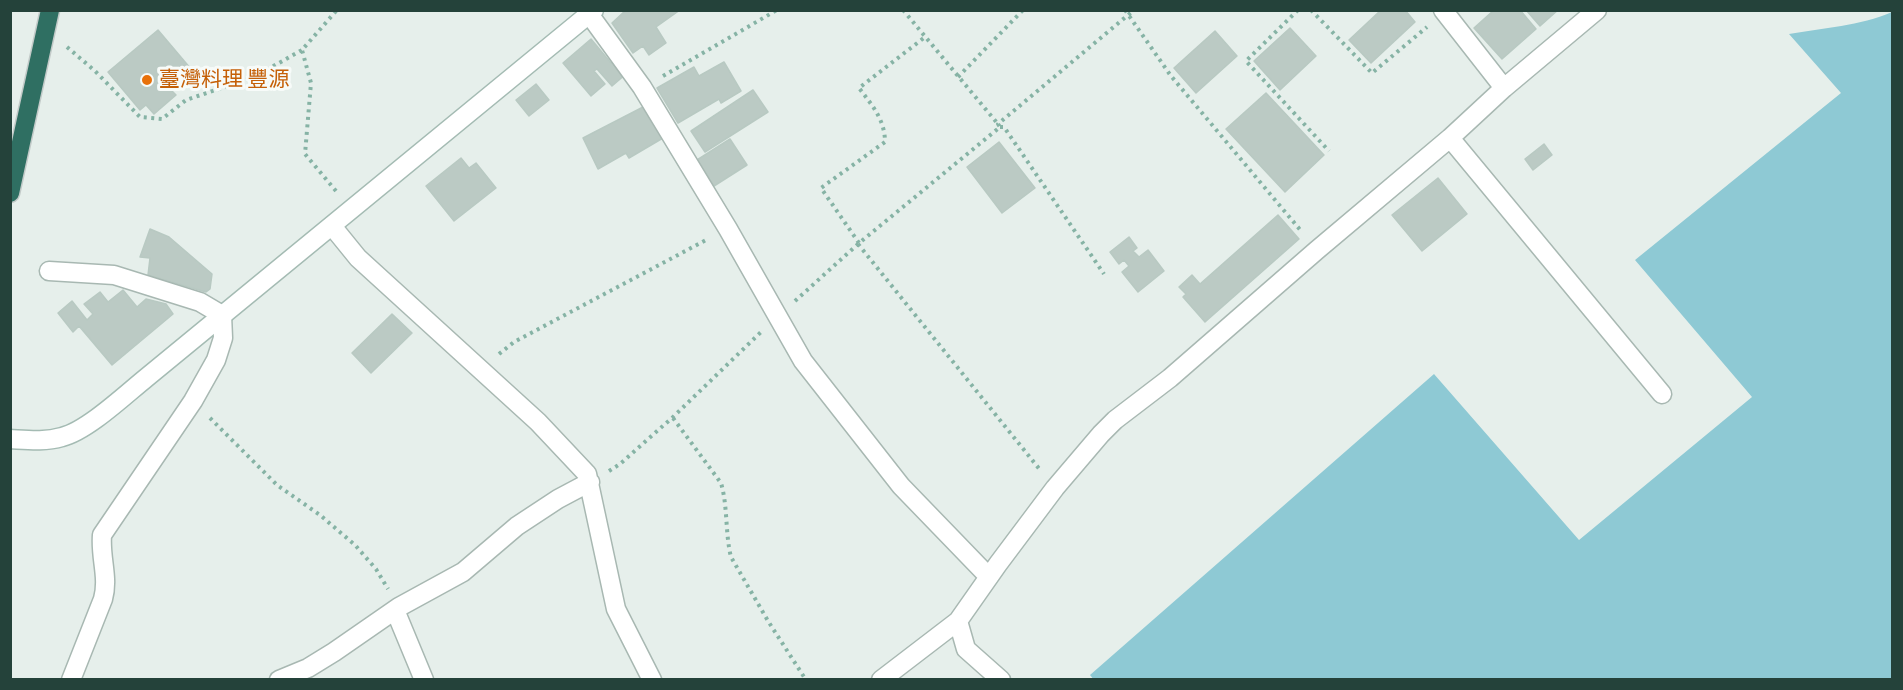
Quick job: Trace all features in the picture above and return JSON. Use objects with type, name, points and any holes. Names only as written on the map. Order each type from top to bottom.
[{"type":"highway","points":[[10,193],[50,10]]},
{"type":"street","points":[[882,680],[958,621],[1054,488],[1115,420],[1170,378],[1597,10]]},
{"type":"street","points":[[1444,11],[1504,88]]},
{"type":"street","points":[[10,439],[47,440],[62,437],[83,428],[592,12],[642,87],[728,229],[803,361],[901,486],[989,577]]},
{"type":"street","points":[[1450,138],[1662,394]]},
{"type":"street","points":[[332,226],[358,258],[538,422],[587,474],[616,609],[652,680]]},
{"type":"street","points":[[49,271],[114,275],[200,302],[222,315]]},
{"type":"street","points":[[70,680],[106,587],[102,536],[193,401],[216,360],[223,338],[222,315]]},
{"type":"street","points":[[279,680],[308,668],[397,608],[463,572],[517,526],[558,499],[590,482]]},
{"type":"street","points":[[397,608],[424,680]]},
{"type":"street","points":[[958,621],[966,649],[1001,680]]},
{"type":"path","points":[[67,47],[95,70],[140,117],[162,119],[186,100],[254,77],[302,50],[337,10]]},
{"type":"path","points":[[642,87],[777,10]]},
{"type":"path","points":[[903,10],[999,125],[1004,127],[1104,273]]},
{"type":"path","points":[[958,77],[1023,10]]},
{"type":"path","points":[[1125,10],[1171,76],[1317,250]]},
{"type":"path","points":[[590,482],[620,464],[673,417],[777,316],[858,244],[1134,10]]},
{"type":"path","points":[[1298,10],[1246,61],[1329,151]]},
{"type":"path","points":[[1311,10],[1372,72],[1444,11]]},
{"type":"path","points":[[925,37],[859,88],[878,112],[885,131],[885,142],[820,188],[858,244],[1054,488]]},
{"type":"path","points":[[302,50],[310,83],[305,154],[351,210]]},
{"type":"path","points":[[480,369],[514,342],[728,229]]},
{"type":"path","points":[[193,401],[277,485],[355,545],[376,569],[397,608]]},
{"type":"path","points":[[673,417],[721,483],[731,557],[806,680]]},
{"type":"water","points":[[1892,12],[1892,679],[1094,680],[1090,675],[1434,374],[1579,540],[1752,397],[1635,260],[1841,93],[1789,34],[1854,24]]},
{"type":"building","points":[[626,10],[680,10],[656,27],[666,43],[649,55],[643,46],[633,53],[612,23]]},
{"type":"building","points":[[1381,10],[1405,10],[1415,22],[1371,63],[1349,40]]},
{"type":"building","points":[[1494,10],[1520,10],[1536,29],[1502,59],[1474,28]]},
{"type":"building","points":[[1526,10],[1558,10],[1540,26]]},
{"type":"building","points":[[1290,28],[1316,56],[1280,90],[1254,61]]},
{"type":"building","name":"臺灣料理 豐源","points":[[158,30],[191,69],[169,88],[176,95],[154,114],[146,105],[140,110],[108,72]]},
{"type":"building","points":[[1215,31],[1237,56],[1196,93],[1174,68]]},
{"type":"building","points":[[591,39],[611,63],[614,60],[626,74],[612,86],[597,69],[594,71],[605,84],[591,96],[563,63]]},
{"type":"building","points":[[724,62],[741,91],[721,103],[719,99],[678,123],[657,88],[694,67],[699,76]]},
{"type":"building","points":[[536,84],[549,100],[529,116],[516,100]]},
{"type":"building","points":[[753,90],[768,112],[705,152],[691,131]]},
{"type":"building","points":[[1266,93],[1324,155],[1285,192],[1226,129]]},
{"type":"building","points":[[645,106],[663,138],[629,158],[626,153],[598,169],[583,138]]},
{"type":"building","points":[[730,139],[747,165],[714,186],[697,160]]},
{"type":"building","points":[[999,142],[1035,188],[1002,213],[967,167]]},
{"type":"building","points":[[1544,144],[1552,155],[1533,170],[1525,159]]},
{"type":"building","points":[[461,158],[469,168],[476,163],[496,188],[454,221],[426,186]]},
{"type":"building","points":[[1438,178],[1467,214],[1422,251],[1392,215]]},
{"type":"building","points":[[1278,215],[1299,239],[1205,322],[1183,297],[1186,294],[1179,287],[1192,275],[1200,284]]},
{"type":"building","points":[[150,229],[169,237],[212,274],[210,289],[206,292],[148,275],[150,258],[140,257]]},
{"type":"building","points":[[1129,237],[1137,248],[1133,251],[1139,257],[1148,250],[1164,271],[1138,292],[1122,272],[1129,266],[1124,260],[1119,264],[1110,252]]},
{"type":"building","points":[[123,290],[137,307],[146,299],[166,304],[173,314],[112,365],[79,326],[73,332],[58,313],[72,301],[87,320],[93,314],[84,304],[100,292],[108,302]]},
{"type":"building","points":[[392,314],[412,333],[371,373],[352,353]]},
{"type":"place","name":"臺灣料理 豐源","points":[[147,80]]}]
